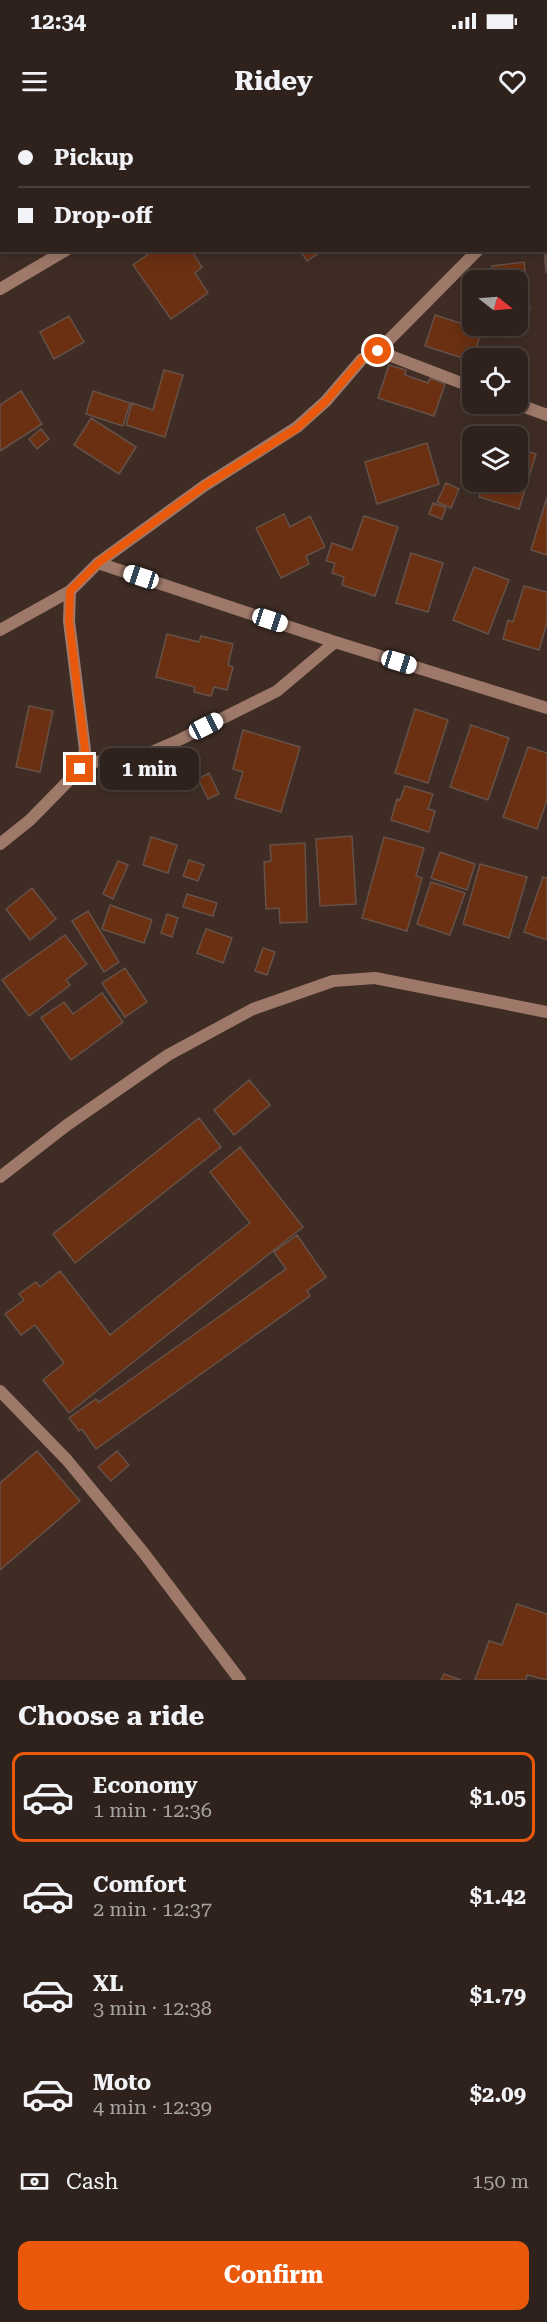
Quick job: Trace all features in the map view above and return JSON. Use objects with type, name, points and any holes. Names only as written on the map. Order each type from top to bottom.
[{"type":"street","points":[[0,289],[63,252]]},
{"type":"street","points":[[0,630],[70,591],[98,563],[204,486],[297,428],[326,401],[362,359],[378,351],[476,252]]},
{"type":"street","points":[[378,351],[462,383]]},
{"type":"street","points":[[528,408],[547,415]]},
{"type":"street","points":[[98,563],[335,642],[547,708]]},
{"type":"street","points":[[0,844],[30,820],[80,769],[85,750],[69,621],[70,591]]},
{"type":"street","points":[[82,761],[133,760],[175,742],[277,691],[335,642]]},
{"type":"street","points":[[0,1177],[67,1125],[168,1054],[253,1009],[333,981],[375,978],[547,1012]]},
{"type":"street","points":[[0,1390],[67,1460],[143,1552],[240,1680]]},
{"type":"building","points":[[151,252],[192,252],[202,267],[195,273],[208,293],[171,319],[133,265]]},
{"type":"building","points":[[301,252],[321,252],[307,261]]},
{"type":"building","points":[[544,252],[547,252],[546,273]]},
{"type":"building","points":[[524,262],[525,270],[492,270],[492,266]]},
{"type":"building","points":[[435,315],[462,324],[462,336],[480,336],[476,348],[462,348],[462,358],[425,346]]},
{"type":"building","points":[[69,316],[84,342],[54,359],[40,332]]},
{"type":"building","points":[[389,365],[406,370],[405,375],[428,383],[430,378],[445,384],[434,416],[378,398]]},
{"type":"building","points":[[164,370],[183,375],[165,437],[126,425],[132,403],[153,410]]},
{"type":"building","points":[[21,391],[42,424],[0,451],[0,405]]},
{"type":"building","points":[[93,391],[130,403],[123,426],[86,414]]},
{"type":"building","points":[[91,418],[136,447],[119,474],[74,445]]},
{"type":"building","points":[[41,429],[49,439],[37,449],[29,439]]},
{"type":"building","points":[[427,443],[439,484],[377,504],[365,462]]},
{"type":"building","points":[[528,451],[536,454],[528,480]]},
{"type":"building","points":[[446,483],[459,489],[451,508],[437,502]]},
{"type":"building","points":[[481,492],[524,492],[519,509],[479,497]]},
{"type":"building","points":[[547,497],[547,555],[531,550]]},
{"type":"building","points":[[433,503],[446,508],[442,519],[429,514]]},
{"type":"building","points":[[284,514],[290,527],[310,516],[325,547],[306,556],[309,564],[281,578],[256,528]]},
{"type":"building","points":[[364,516],[398,527],[375,596],[342,585],[344,577],[332,573],[335,563],[326,561],[332,543],[352,550]]},
{"type":"building","points":[[411,553],[443,563],[428,612],[396,603]]},
{"type":"building","points":[[474,567],[509,580],[488,634],[453,620]]},
{"type":"building","points":[[524,586],[547,592],[547,622],[539,650],[503,639],[508,620],[513,622]]},
{"type":"building","points":[[167,634],[199,642],[201,636],[233,644],[228,665],[233,667],[227,690],[214,687],[211,696],[194,692],[195,687],[156,677]]},
{"type":"building","points":[[29,706],[53,711],[40,772],[16,767]]},
{"type":"building","points":[[415,709],[448,720],[428,783],[395,773]]},
{"type":"building","points":[[471,725],[509,738],[488,800],[450,787]]},
{"type":"building","points":[[243,730],[300,747],[281,812],[235,798],[243,772],[233,769]]},
{"type":"building","points":[[528,747],[547,753],[547,800],[537,829],[503,817]]},
{"type":"building","points":[[209,773],[219,794],[208,799],[198,779]]},
{"type":"building","points":[[405,786],[433,794],[428,809],[435,811],[429,832],[391,820],[397,799],[400,800]]},
{"type":"building","points":[[352,836],[356,904],[320,906],[316,839]]},
{"type":"building","points":[[151,837],[177,845],[168,873],[143,865]]},
{"type":"building","points":[[384,837],[424,848],[416,876],[422,878],[407,931],[362,918]]},
{"type":"building","points":[[305,843],[307,922],[280,923],[279,908],[266,909],[264,862],[271,861],[270,845]]},
{"type":"building","points":[[440,852],[475,864],[467,890],[431,878]]},
{"type":"building","points":[[189,860],[204,865],[198,881],[183,876]]},
{"type":"building","points":[[118,861],[128,865],[113,899],[103,894]]},
{"type":"building","points":[[480,864],[527,877],[509,938],[463,924]]},
{"type":"building","points":[[543,877],[547,878],[547,940],[524,932]]},
{"type":"building","points":[[431,882],[465,893],[450,935],[417,924]]},
{"type":"building","points":[[32,888],[56,919],[30,940],[6,909]]},
{"type":"building","points":[[187,894],[217,903],[213,916],[183,907]]},
{"type":"building","points":[[110,905],[152,920],[144,943],[102,929]]},
{"type":"building","points":[[88,911],[119,962],[104,972],[72,921]]},
{"type":"building","points":[[167,914],[178,918],[172,937],[161,933]]},
{"type":"building","points":[[206,929],[232,938],[223,963],[197,953]]},
{"type":"building","points":[[65,935],[87,964],[66,980],[70,985],[29,1016],[2,980]]},
{"type":"building","points":[[263,948],[275,952],[267,975],[255,971]]},
{"type":"building","points":[[125,968],[147,1002],[125,1017],[102,983]]},
{"type":"building","points":[[102,993],[123,1022],[71,1060],[41,1018],[64,1002],[73,1014]]},
{"type":"building","points":[[249,1080],[270,1105],[234,1135],[214,1110]]},
{"type":"building","points":[[199,1118],[221,1147],[75,1263],[53,1234]]},
{"type":"building","points":[[240,1147],[303,1227],[69,1413],[43,1380],[64,1363],[35,1325],[21,1335],[5,1314],[24,1300],[19,1294],[36,1282],[40,1287],[60,1271],[110,1335],[250,1223],[210,1172]]},
{"type":"building","points":[[297,1235],[326,1277],[307,1291],[310,1296],[96,1449],[82,1429],[79,1431],[69,1418],[96,1399],[99,1402],[286,1269],[274,1252]]},
{"type":"building","points":[[37,1451],[80,1501],[0,1570],[0,1483]]},
{"type":"building","points":[[117,1451],[129,1465],[111,1481],[98,1467]]},
{"type":"building","points":[[517,1604],[547,1614],[547,1680],[527,1675],[526,1680],[475,1680],[489,1641],[502,1645]]},
{"type":"building","points":[[444,1674],[461,1680],[441,1680]]},
{"type":"route","points":[[80,769],[85,750],[69,621],[70,591],[98,563],[204,486],[297,428],[326,401],[362,359],[378,351]]}]
